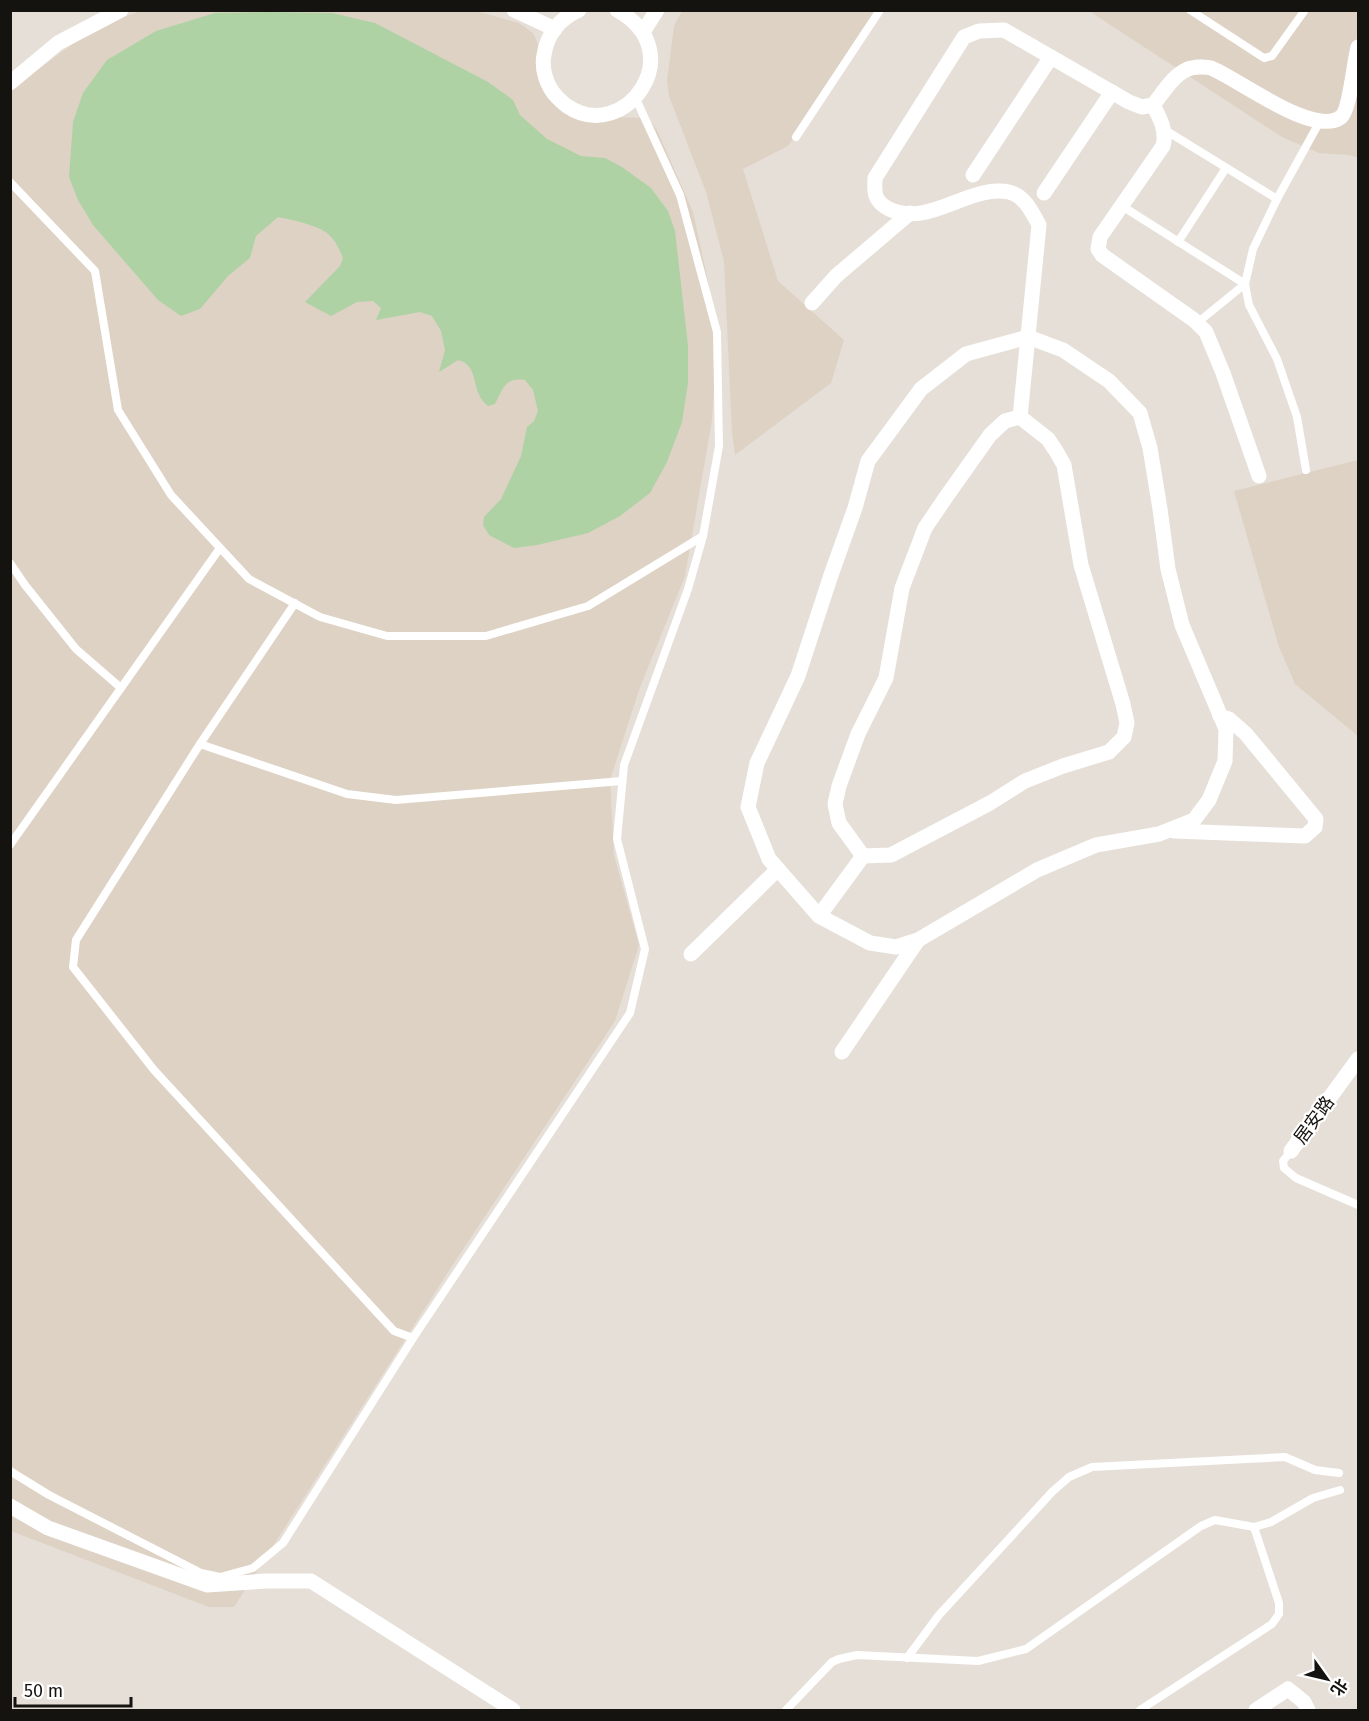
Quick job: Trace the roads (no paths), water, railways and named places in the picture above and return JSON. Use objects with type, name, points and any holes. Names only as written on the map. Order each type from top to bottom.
[{"type":"street","points":[[10,83],[58,43],[121,10]]},
{"type":"street","points":[[514,10],[555,29]]},
{"type":"street","points":[[579,10],[561,20],[548,39],[543,57],[545,75],[553,92],[568,107],[585,114],[600,115],[618,111],[636,99],[646,83],[651,65],[649,46],[643,32],[631,18],[617,10]]},
{"type":"street","points":[[643,32],[657,10]]},
{"type":"street","points":[[1020,417],[1039,225],[1027,203],[1011,192],[989,192],[924,212],[899,213],[882,205],[875,195],[875,178],[964,37],[979,31],[1004,30],[1142,107],[1154,105],[1173,80],[1188,69],[1209,67],[1282,108],[1320,121],[1340,118],[1347,109],[1359,47]]},
{"type":"street","points":[[973,175],[1051,57]]},
{"type":"street","points":[[1044,193],[1112,92]]},
{"type":"street","points":[[1154,105],[1163,123],[1165,140],[1163,146],[1100,237],[1098,249],[1102,255],[1197,323],[1206,332],[1223,373],[1258,476]]},
{"type":"street","points":[[812,303],[836,276],[910,213]]},
{"type":"street","points":[[1028,337],[1063,350],[1109,381],[1140,413],[1150,447],[1168,569],[1182,625],[1226,729],[1225,761],[1209,800],[1194,820],[1159,834],[1096,845],[1037,870],[918,940],[896,947],[870,943],[819,916],[769,859],[748,807],[757,763],[798,676],[855,508],[868,461],[921,389],[966,354],[1028,337]]},
{"type":"street","points":[[863,856],[891,855],[990,803],[1025,781],[1109,752],[1124,738],[1127,723],[1123,704],[1081,565],[1064,465],[1048,439],[1020,417]]},
{"type":"street","points":[[863,856],[839,824],[835,804],[838,786],[858,734],[886,678],[902,588],[925,528],[946,497],[990,435],[1005,421],[1020,417]]},
{"type":"street","points":[[1168,831],[1305,836],[1315,827],[1316,819],[1246,734],[1229,719],[1220,716]]},
{"type":"street","points":[[819,916],[863,856]]},
{"type":"street","points":[[692,954],[778,869]]},
{"type":"street","points":[[842,1052],[918,940]]},
{"type":"street","name":"居安路","points":[[1291,1151],[1359,1059]]},
{"type":"street","points":[[10,1506],[48,1528],[207,1585],[311,1581],[513,1710]]},
{"type":"street","points":[[1256,1710],[1288,1689],[1304,1702],[1308,1710]]},
{"type":"lane","points":[[796,137],[880,10]]},
{"type":"lane","points":[[1190,10],[1264,58],[1272,56],[1305,10]]},
{"type":"lane","points":[[10,1471],[49,1495],[201,1573],[220,1577],[253,1568],[283,1543],[413,1338],[630,1013],[645,950],[617,839],[624,765],[688,589],[703,536],[719,446],[717,332],[681,195],[636,99]]},
{"type":"lane","points":[[1306,470],[1297,417],[1277,359],[1250,305],[1245,284],[1252,249],[1320,121]]},
{"type":"lane","points":[[1164,129],[1277,199]]},
{"type":"lane","points":[[1178,242],[1227,168]]},
{"type":"lane","points":[[10,183],[95,271],[118,410],[171,495],[249,579],[320,617],[387,636],[486,636],[588,606],[703,536]]},
{"type":"lane","points":[[1122,206],[1245,284]]},
{"type":"lane","points":[[1197,323],[1245,284]]},
{"type":"lane","points":[[10,845],[220,548]]},
{"type":"lane","points":[[10,563],[24,585],[76,649],[121,688]]},
{"type":"lane","points":[[295,603],[200,744],[76,940],[73,967],[170,1088],[394,1331],[413,1338]]},
{"type":"lane","points":[[200,744],[347,794],[396,800],[622,781]]},
{"type":"lane","points":[[1291,1151],[1283,1161],[1284,1168],[1296,1178],[1359,1205]]},
{"type":"lane","points":[[907,1658],[939,1615],[1052,1492],[1069,1477],[1092,1467],[1285,1457],[1315,1470],[1339,1473]]},
{"type":"lane","points":[[786,1710],[832,1662],[839,1659],[857,1655],[978,1661],[1026,1649],[1201,1526],[1215,1520],[1254,1527],[1271,1522],[1313,1498],[1340,1490]]},
{"type":"lane","points":[[1140,1710],[1272,1624],[1279,1614],[1279,1603],[1254,1527]]}]
